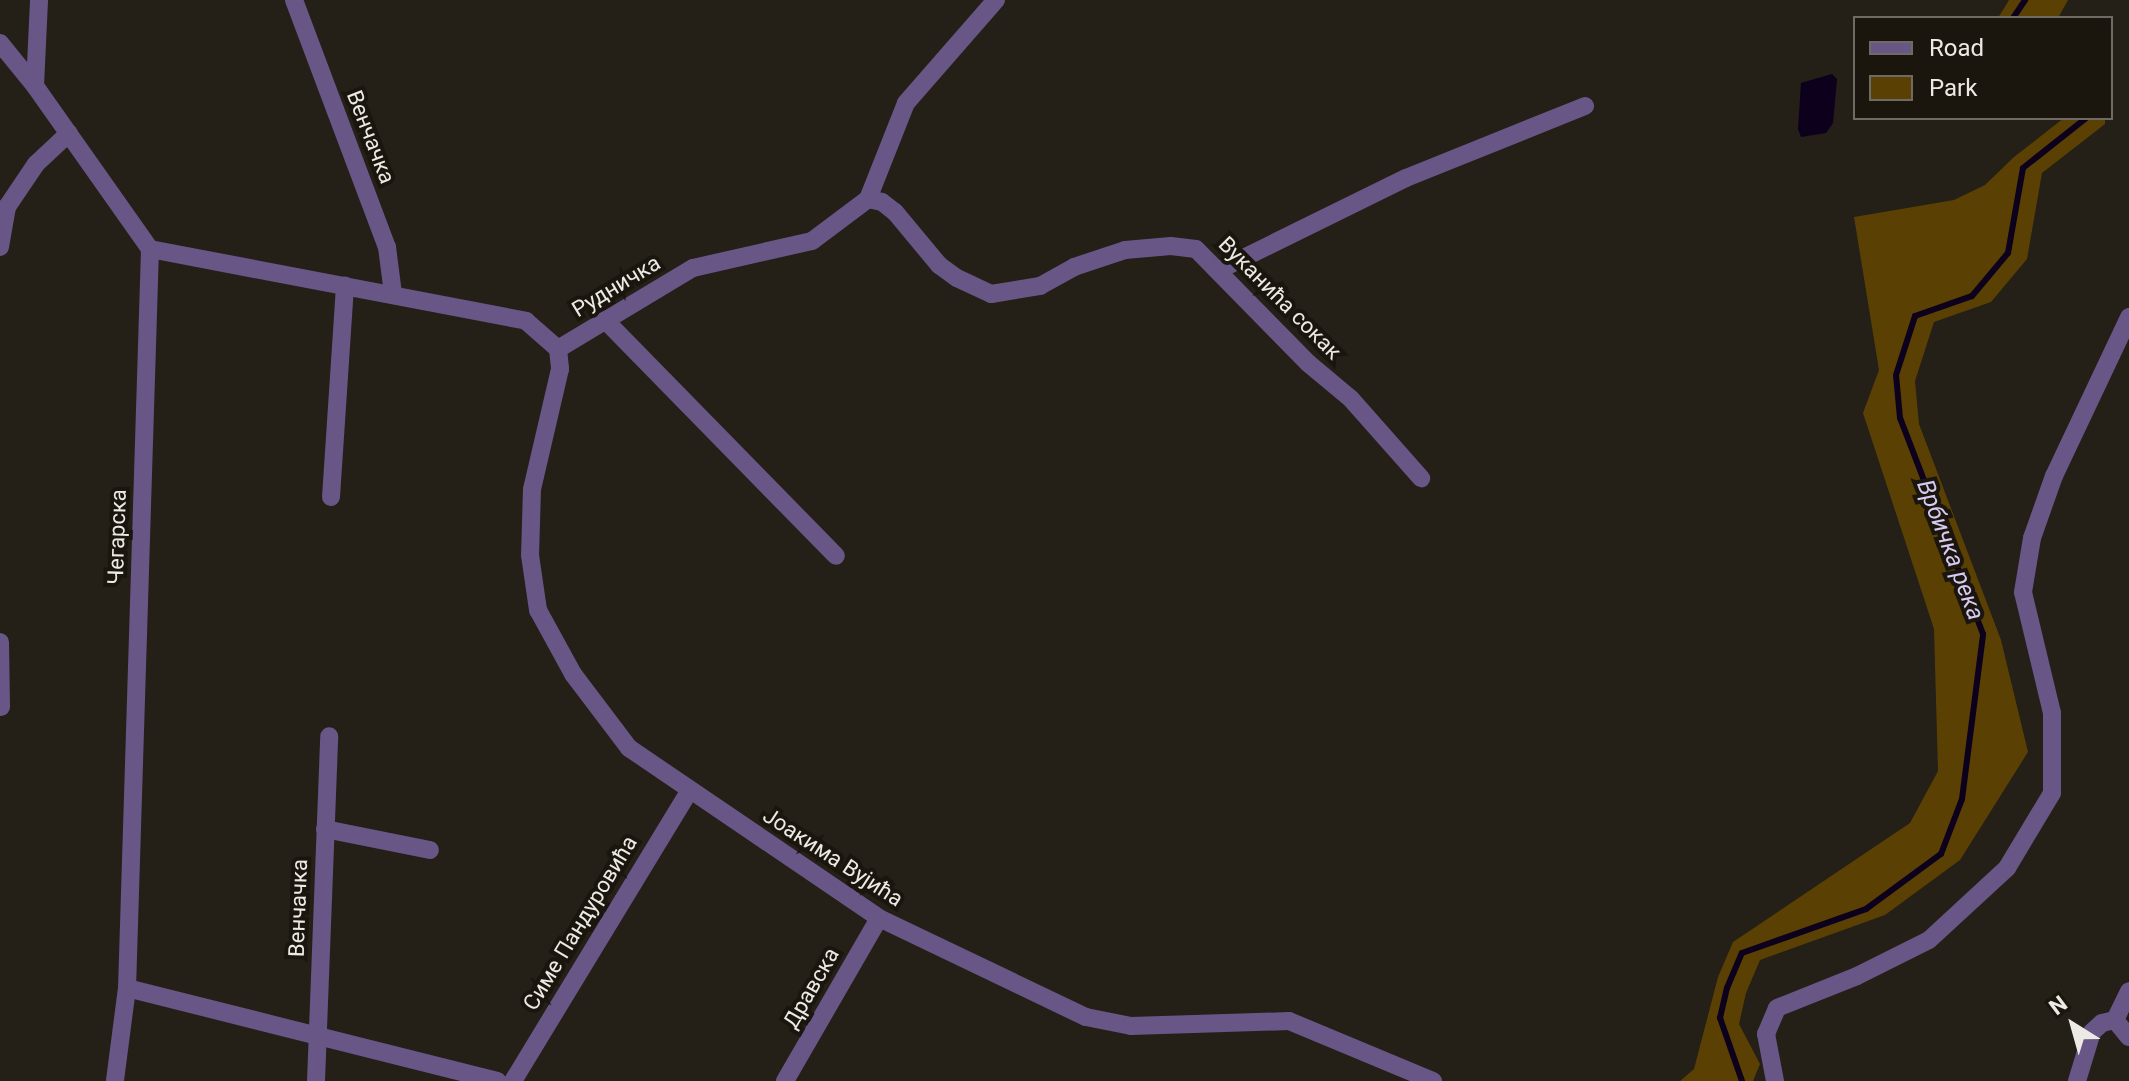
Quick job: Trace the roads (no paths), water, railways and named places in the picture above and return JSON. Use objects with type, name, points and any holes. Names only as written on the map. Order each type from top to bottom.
[{"type":"street","points":[[35,86],[39,0]]},
{"type":"street","name":"Венчачка","points":[[294,0],[387,247],[393,294]]},
{"type":"street","points":[[868,199],[906,103],[996,0]]},
{"type":"street","points":[[0,43],[35,86],[150,249],[526,321],[558,349]]},
{"type":"street","points":[[1219,270],[1406,178],[1585,106]]},
{"type":"street","points":[[0,247],[7,207],[36,164],[69,133]]},
{"type":"street","name":"Вуканића сокак","points":[[868,199],[882,202],[895,212],[948,271],[991,294],[1040,286],[1074,267],[1143,247],[1196,249],[1308,363],[1351,399],[1421,478]]},
{"type":"street","name":"Рудничка","points":[[558,349],[693,268],[812,241],[868,199]]},
{"type":"street","name":"Чегарска","points":[[115,1081],[127,988],[150,249]]},
{"type":"street","points":[[331,497],[345,285]]},
{"type":"street","points":[[1775,1081],[1766,1034],[1777,1008],[1857,976],[1929,940],[2007,868],[2052,793],[2052,713],[2023,592],[2032,538],[2054,476],[2129,317]]},
{"type":"street","points":[[605,320],[836,556]]},
{"type":"street","name":"Јоакима Вујића","points":[[558,349],[560,369],[532,489],[530,555],[538,610],[573,674],[629,748],[879,918],[1086,1017],[1131,1026],[1289,1021],[1433,1081]]},
{"type":"street","points":[[0,642],[1,707]]},
{"type":"street","name":"Венчачка","points":[[316,1081],[329,736]]},
{"type":"street","name":"Симе Пандуровића","points":[[513,1081],[689,791]]},
{"type":"street","points":[[325,829],[430,850]]},
{"type":"street","name":"Дравска","points":[[785,1081],[879,918]]},
{"type":"street","points":[[127,988],[497,1081]]},
{"type":"street","points":[[2115,1020],[2129,991]]},
{"type":"street","points":[[2115,1020],[2129,1037]]},
{"type":"street","points":[[2077,1081],[2092,1032],[2102,1023],[2115,1020]]},
{"type":"waterway","name":"Врбичка река","points":[[2014,16],[2025,0]]},
{"type":"waterway","name":"Врбичка река","points":[[1742,1081],[1720,1018],[1727,988],[1742,953],[1866,909],[1941,854],[1962,799],[1983,634],[1900,418],[1896,375],[1915,316],[1972,296],[2008,253],[2023,168],[2083,120]]}]
